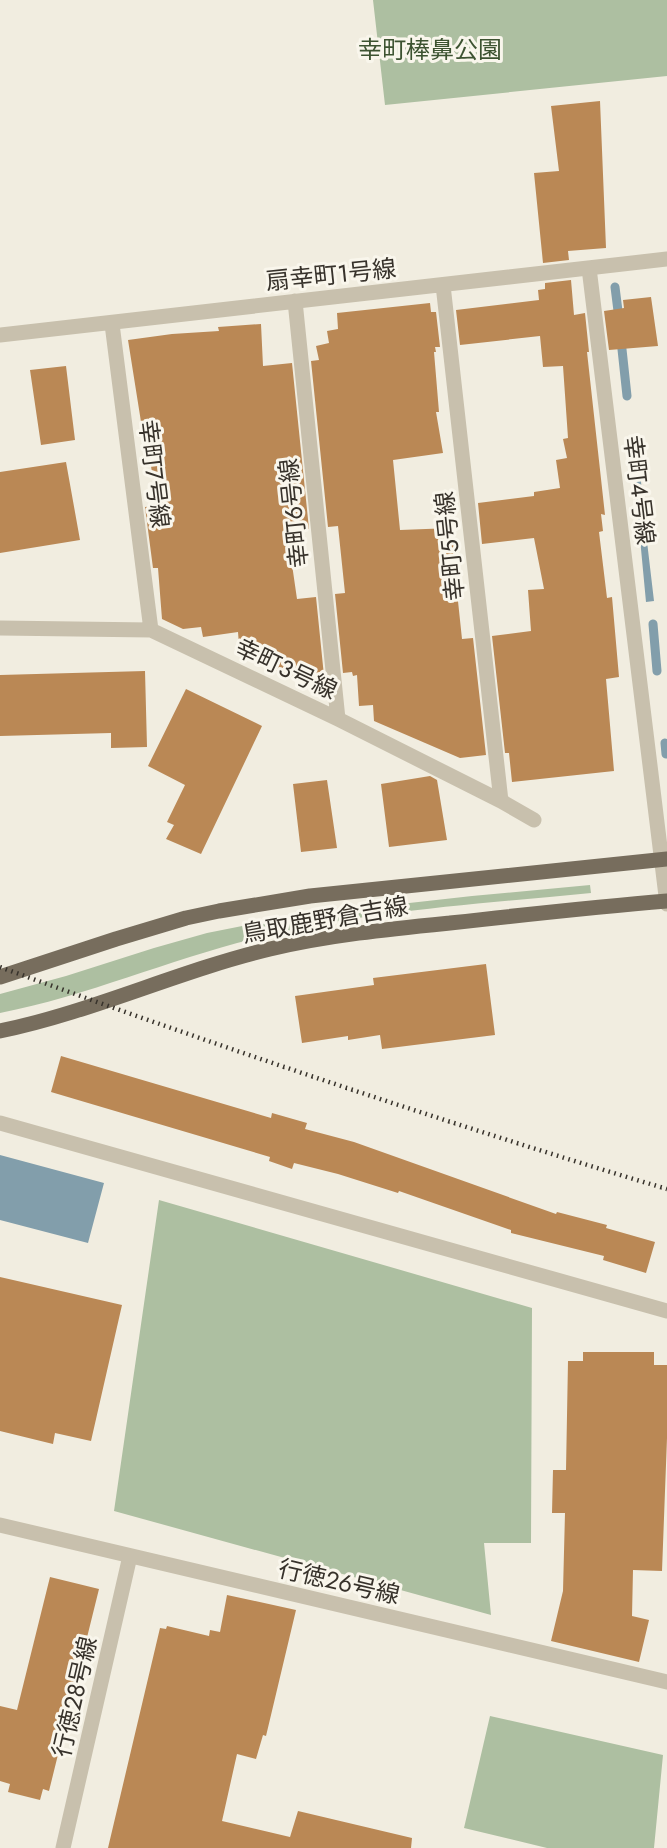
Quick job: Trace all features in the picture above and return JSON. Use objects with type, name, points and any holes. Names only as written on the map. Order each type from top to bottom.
[{"type":"main road","name":"鳥取鹿野倉吉線","points":[[0,977],[134,934],[219,911],[310,896],[665,859]]},
{"type":"main road","name":"鳥取鹿野倉吉線","points":[[0,1031],[69,1013],[249,954],[316,939],[431,925],[667,902]]},
{"type":"street","name":"扇幸町1号線","points":[[0,336],[667,260]]},
{"type":"street","name":"幸町4号線","points":[[589,268],[661,800],[667,902]]},
{"type":"street","name":"幸町5号線","points":[[443,285],[501,801]]},
{"type":"street","name":"幸町6号線","points":[[295,302],[338,719]]},
{"type":"street","name":"幸町7号線","points":[[112,324],[151,630]]},
{"type":"street","name":"幸町3号線","points":[[0,628],[151,630],[338,719],[534,820]]},
{"type":"street","points":[[0,1123],[667,1311]]},
{"type":"street","name":"行徳26号線","points":[[0,1525],[667,1682]]},
{"type":"street","name":"行徳28号線","points":[[63,1848],[130,1556]]},
{"type":"green space","name":"幸町棒鼻公園","points":[[373,0],[667,0],[667,76],[385,105]]},
{"type":"green space","points":[[590,885],[591,893],[378,915],[294,929],[221,948],[64,997],[0,1013],[0,994],[207,933],[293,916]]},
{"type":"green space","points":[[159,1200],[532,1308],[531,1543],[484,1543],[491,1615],[114,1511]]},
{"type":"green space","points":[[490,1716],[663,1755],[654,1848],[547,1848],[464,1828]]},
{"type":"water","points":[[644,516],[654,601],[646,602],[638,517]]},
{"type":"water","points":[[0,1155],[104,1183],[88,1243],[0,1220]]},
{"type":"building","points":[[600,101],[606,248],[568,251],[569,260],[543,263],[534,173],[559,171],[551,106]]},
{"type":"building","points":[[571,280],[574,315],[585,313],[589,352],[587,352],[605,515],[601,514],[603,531],[599,532],[607,598],[612,597],[619,677],[606,679],[614,771],[512,782],[509,753],[505,753],[492,636],[531,631],[528,590],[544,589],[534,538],[482,544],[478,503],[534,496],[534,492],[560,488],[556,460],[567,458],[563,439],[568,438],[563,366],[543,367],[540,336],[460,345],[456,310],[539,300],[538,290],[545,289],[545,283]]},
{"type":"building","points":[[651,297],[658,346],[609,350],[604,311],[624,308],[623,300]]},
{"type":"building","points":[[430,303],[431,312],[436,312],[440,347],[435,347],[436,352],[434,352],[439,412],[436,412],[443,453],[393,460],[400,530],[452,528],[462,639],[473,638],[486,755],[460,758],[374,721],[373,705],[359,706],[357,675],[353,676],[352,672],[343,673],[335,594],[345,593],[338,526],[328,527],[311,361],[319,360],[316,346],[329,343],[327,331],[338,329],[337,313]]},
{"type":"building","points":[[261,324],[263,366],[292,363],[309,529],[287,530],[297,599],[316,597],[324,676],[296,680],[251,659],[247,645],[239,645],[238,632],[203,637],[201,627],[183,629],[162,619],[158,568],[153,568],[145,507],[157,506],[128,340],[219,331],[218,327]]},
{"type":"building","points":[[66,366],[75,440],[41,445],[30,370]]},
{"type":"building","points":[[66,462],[80,540],[0,553],[0,472]]},
{"type":"building","points":[[145,671],[147,747],[111,748],[111,733],[0,736],[0,675]]},
{"type":"building","points":[[186,689],[262,726],[201,854],[166,839],[174,825],[167,822],[185,785],[148,766]]},
{"type":"building","points":[[430,776],[437,780],[447,840],[389,847],[381,784]]},
{"type":"building","points":[[327,780],[337,848],[301,852],[293,784]]},
{"type":"building","points":[[486,964],[495,1035],[382,1049],[380,1035],[348,1040],[348,1036],[302,1043],[295,996],[374,985],[373,978]]},
{"type":"building","points":[[61,1056],[271,1118],[272,1113],[307,1123],[305,1129],[354,1142],[556,1214],[557,1212],[607,1225],[606,1228],[655,1242],[646,1273],[603,1260],[604,1256],[511,1233],[511,1230],[399,1191],[398,1193],[294,1163],[292,1169],[269,1161],[270,1157],[51,1092]]},
{"type":"building","points":[[0,1277],[122,1305],[91,1441],[55,1433],[53,1444],[0,1431]]},
{"type":"building","points":[[583,1352],[654,1352],[654,1365],[667,1365],[662,1571],[633,1570],[632,1616],[649,1620],[639,1662],[551,1641],[563,1591],[565,1513],[552,1513],[553,1470],[566,1470],[568,1361],[583,1361]]},
{"type":"building","points":[[50,1577],[99,1589],[49,1791],[43,1789],[40,1800],[8,1792],[10,1784],[0,1781],[0,1706],[17,1710]]},
{"type":"building","points":[[227,1595],[296,1610],[266,1736],[263,1735],[256,1759],[237,1754],[222,1821],[290,1837],[298,1811],[412,1838],[411,1848],[108,1848],[160,1628],[166,1629],[167,1626],[209,1636],[210,1630],[220,1632]]},
{"type":"waterway","points":[[615,287],[619,319]]},
{"type":"waterway","points":[[621,340],[627,396]]},
{"type":"waterway","points":[[635,467],[638,497]]},
{"type":"waterway","points":[[653,624],[657,671]]},
{"type":"waterway","points":[[665,743],[666,754]]},
{"type":"railway","points":[[0,967],[332,1083],[667,1189]]}]
